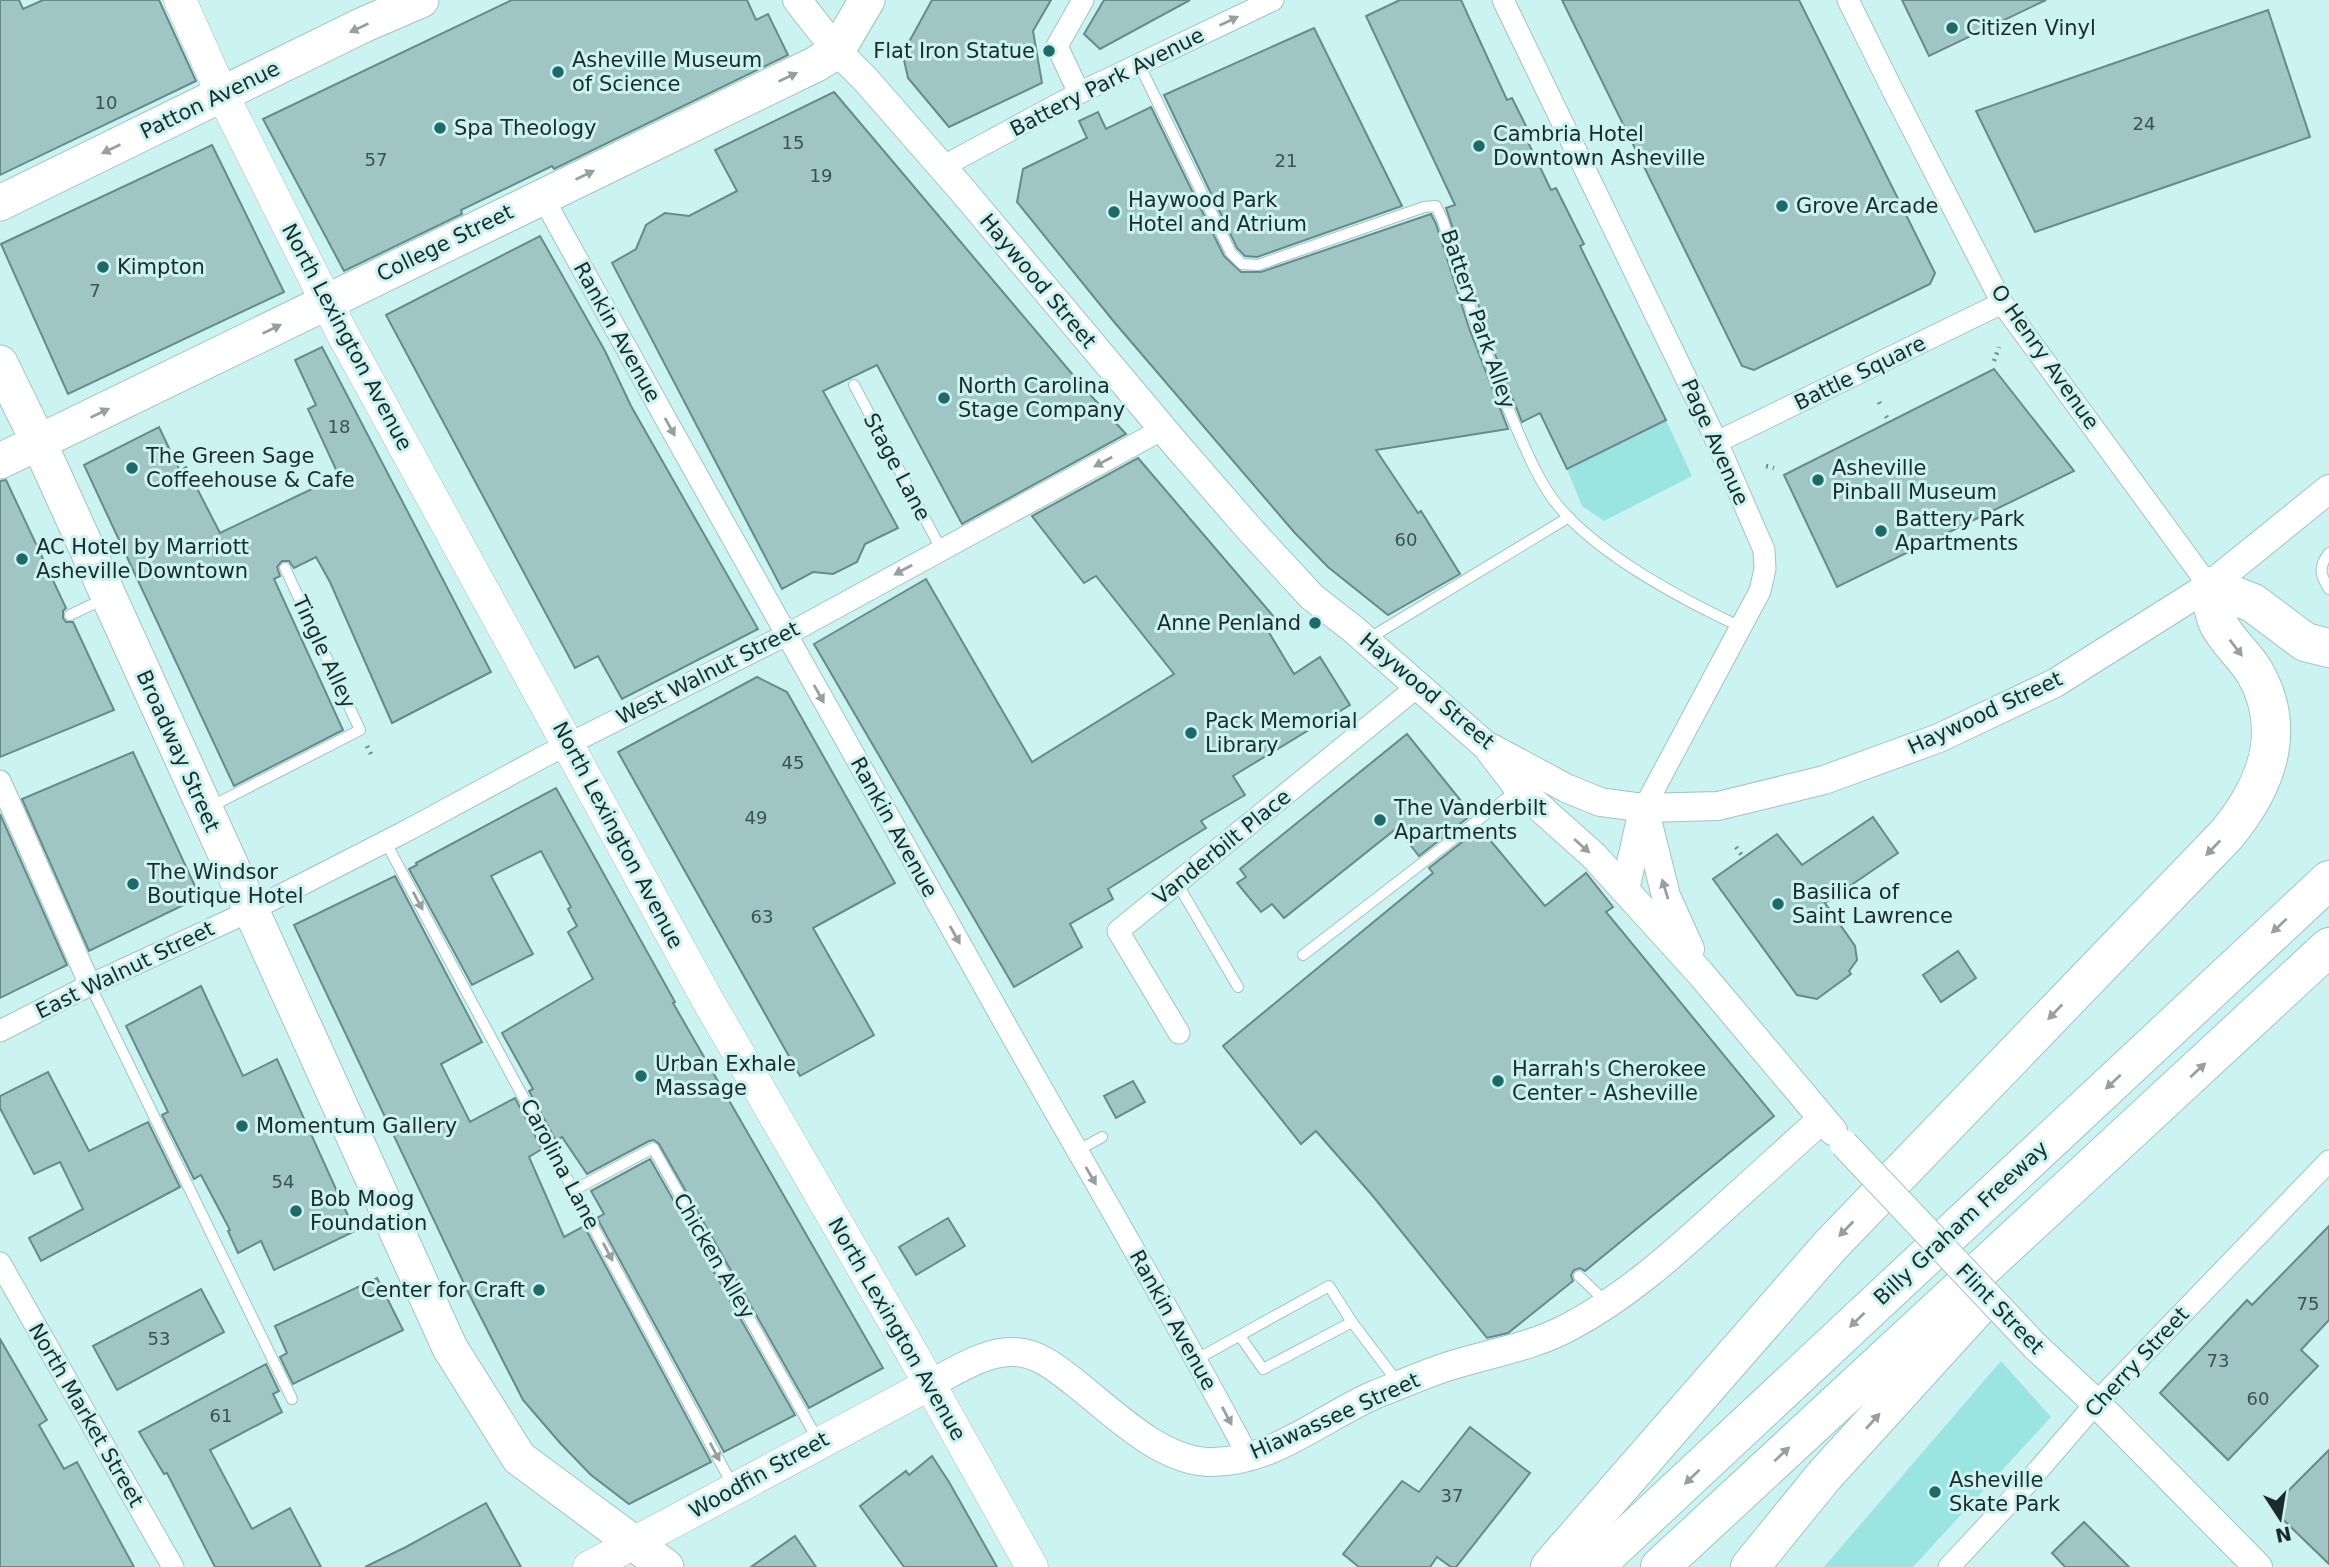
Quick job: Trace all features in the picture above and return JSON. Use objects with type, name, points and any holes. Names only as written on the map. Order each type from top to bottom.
[{"type":"highway","points":[[2209,586],[2253,603],[2305,642],[2329,648]]},
{"type":"highway","points":[[1550,1567],[1829,1247],[2244,813],[2266,771],[2271,746],[2270,717],[2254,672],[2218,623],[2209,586]]},
{"type":"highway","name":"Billy Graham Freeway","points":[[1594,1567],[2329,880]]},
{"type":"highway","points":[[1660,1567],[2329,947]]},
{"type":"highway","points":[[2290,984],[2329,962]]},
{"type":"highway","points":[[1750,1567],[1824,1476],[2040,1241],[2094,1167]]},
{"type":"main road","name":"North Lexington Avenue","points":[[180,0],[222,94],[326,302],[707,999],[930,1384],[1032,1567]]},
{"type":"main road","name":"Patton Avenue","points":[[0,203],[363,26],[422,0]]},
{"type":"main road","name":"College Street","points":[[0,461],[816,64],[837,51],[867,0]]},
{"type":"main road","name":"Broadway Street","points":[[0,363],[457,1359],[519,1458],[666,1567]]},
{"type":"main road","name":"Woodfin Street","points":[[589,1567],[930,1384]]},
{"type":"street","name":"Haywood Street","points":[[797,0],[837,51],[942,167],[1163,429],[1312,597],[1366,640],[1484,744],[1577,793],[1600,802],[1644,808],[1718,806],[1824,780],[1939,738],[2055,683],[2209,586],[2329,489]]},
{"type":"street","points":[[1079,93],[1057,46],[1083,0]]},
{"type":"street","name":"Battery Park Avenue","points":[[942,167],[1079,93],[1273,0]]},
{"type":"street","name":"Page Avenue","points":[[1503,0],[1717,442],[1763,550],[1765,569],[1760,591],[1644,808],[1625,890]]},
{"type":"street","name":"O Henry Avenue","points":[[1848,0],[2002,303],[2209,586]]},
{"type":"street","name":"Rankin Avenue","points":[[542,196],[786,635],[1197,1359],[1248,1456]]},
{"type":"street","name":"Battle Square","points":[[1717,442],[2002,303]]},
{"type":"street","name":"West Walnut Street","points":[[250,911],[569,744],[786,635],[1163,429]]},
{"type":"street","name":"Vanderbilt Place","points":[[1179,1033],[1118,931],[1417,687]]},
{"type":"street","name":"Flint Street","points":[[1484,744],[1519,789],[1594,856],[1701,974],[1844,1144],[2035,1346],[2096,1403],[2258,1567]]},
{"type":"street","points":[[0,781],[90,985]]},
{"type":"street","name":"Flint Street","points":[[1644,808],[1666,896],[1701,974]]},
{"type":"street","name":"East Walnut Street","points":[[0,1031],[90,985],[250,911]]},
{"type":"street","name":"Hiawassee Street","points":[[930,1384],[996,1354],[1014,1352],[1033,1356],[1066,1376],[1166,1450],[1186,1458],[1208,1462],[1248,1456],[1283,1444],[1372,1396],[1443,1368],[1515,1348],[1566,1329],[1609,1304],[1662,1264],[1822,1119]]},
{"type":"street","name":"Cherry Street","points":[[1949,1567],[2029,1481],[2096,1403],[2329,1161]]},
{"type":"street","name":"North Market Street","points":[[0,1263],[173,1567]]},
{"type":"lane","name":"Battery Park Alley","points":[[1139,64],[1231,253],[1242,264],[1258,265],[1424,206],[1436,206],[1506,404],[1543,484],[1569,517],[1604,547],[1700,608],[1741,627]]},
{"type":"lane","name":"Stage Lane","points":[[854,385],[941,549]]},
{"type":"lane","points":[[1366,640],[1569,517]]},
{"type":"lane","points":[[2329,553],[2320,564],[2320,572],[2329,589]]},
{"type":"lane","name":"Tingle Alley","points":[[204,810],[359,730],[285,568]]},
{"type":"lane","points":[[69,615],[108,597]]},
{"type":"lane","points":[[1303,955],[1519,789]]},
{"type":"lane","name":"Carolina Lane","points":[[386,841],[734,1489]]},
{"type":"lane","points":[[1177,883],[1238,987]]},
{"type":"lane","points":[[90,985],[292,1399]]},
{"type":"lane","points":[[1077,1151],[1102,1137]]},
{"type":"lane","name":"Chicken Alley","points":[[575,1191],[653,1148],[819,1442]]},
{"type":"lane","points":[[1579,1276],[1609,1304]]},
{"type":"lane","points":[[1197,1359],[1329,1286],[1352,1322],[1400,1385]]},
{"type":"lane","points":[[1240,1336],[1263,1369],[1352,1322]]},
{"type":"path","points":[[1994,361],[1999,347]]},
{"type":"path","points":[[1879,402],[1882,408]]},
{"type":"path","points":[[1766,466],[1774,468]]},
{"type":"path","points":[[1736,847],[1744,857]]},
{"type":"shaded area","points":[[1666,420],[1692,476],[1604,521],[1582,506],[1567,469]]},
{"type":"shaded area","name":"Asheville Skate Park","points":[[2001,1361],[2051,1417],[1913,1567],[1824,1567]]},
{"type":"building","points":[[0,0],[19,0],[23,9],[43,0],[159,0],[196,81],[0,175]]},
{"type":"building","points":[[512,0],[747,0],[756,20],[768,14],[788,55],[554,169],[552,166],[461,210],[462,214],[344,271],[263,119]]},
{"type":"building","points":[[932,0],[1051,0],[1033,31],[1042,83],[949,127],[908,78],[904,60],[904,51]]},
{"type":"building","points":[[1104,0],[1190,0],[1100,49],[1084,34]]},
{"type":"building","points":[[1400,0],[1461,0],[1507,100],[1512,98],[1532,138],[1527,140],[1551,190],[1556,188],[1584,244],[1580,246],[1666,420],[1567,469],[1540,413],[1522,422],[1493,349],[1446,208],[1455,205],[1366,16]]},
{"type":"building","name":"Grove Arcade","points":[[1562,0],[1799,0],[1935,273],[1930,284],[1754,370],[1742,366]]},
{"type":"building","name":"Citizen Vinyl","points":[[1902,0],[2046,0],[1929,56]]},
{"type":"building","points":[[2268,10],[2310,137],[2035,232],[1976,111]]},
{"type":"building","points":[[1314,28],[1402,206],[1257,257],[1245,256],[1237,248],[1164,95]]},
{"type":"building","points":[[834,92],[1126,434],[962,524],[877,365],[823,391],[898,528],[865,544],[857,562],[833,574],[813,572],[782,589],[612,263],[636,249],[646,225],[665,213],[689,216],[737,191],[715,150]]},
{"type":"building","points":[[1151,107],[1224,256],[1241,272],[1261,272],[1431,214],[1436,224],[1469,328],[1508,429],[1376,450],[1418,513],[1421,511],[1460,574],[1388,615],[1328,567],[1294,532],[1115,323],[1017,202],[1023,169],[1087,138],[1079,121],[1098,112],[1106,129]]},
{"type":"building","points":[[212,145],[284,292],[68,394],[1,244]]},
{"type":"building","points":[[540,236],[605,351],[631,406],[758,629],[622,699],[598,656],[575,668],[386,315]]},
{"type":"building","points":[[322,347],[491,672],[392,723],[330,582],[316,557],[294,568],[289,561],[282,561],[277,567],[280,576],[274,579],[343,730],[234,786],[84,465],[159,427],[180,471],[186,467],[220,533],[339,476],[308,409],[316,405],[295,360]]},
{"type":"building","name":"Battery Park Apartments","points":[[1994,369],[2074,471],[1837,587],[1784,475]]},
{"type":"building","points":[[1138,458],[1274,617],[1262,621],[1294,674],[1320,657],[1350,705],[1233,776],[1245,795],[1201,821],[1206,828],[1108,889],[1113,899],[1070,924],[1082,947],[1014,987],[814,644],[926,579],[1032,762],[1174,674],[1096,576],[1084,583],[1032,516]]},
{"type":"building","points":[[6,480],[66,608],[63,618],[66,622],[73,622],[114,710],[0,757],[0,481]]},
{"type":"building","points":[[757,677],[787,692],[895,883],[813,928],[874,1035],[800,1076],[618,752]]},
{"type":"building","name":"The Vanderbilt Apartments","points":[[1407,734],[1470,812],[1470,816],[1419,856],[1397,828],[1284,918],[1272,904],[1261,912],[1237,883],[1246,877],[1240,869]]},
{"type":"building","points":[[133,752],[200,897],[89,951],[22,799]]},
{"type":"building","points":[[556,788],[675,1002],[673,1003],[883,1368],[809,1408],[659,1144],[654,1140],[649,1141],[587,1174],[562,1137],[556,1141],[529,1091],[533,1089],[502,1033],[593,979],[568,932],[577,926],[568,909],[571,907],[541,851],[491,876],[533,954],[472,985],[409,869]]},
{"type":"building","points":[[0,814],[67,965],[0,998]]},
{"type":"building","name":"Basilica of Saint Lawrence","points":[[1873,817],[1898,853],[1825,903],[1855,946],[1857,960],[1849,971],[1851,974],[1817,999],[1797,995],[1713,879],[1777,834],[1802,865]]},
{"type":"building","name":"Harrah's Cherokee Center - Asheville","points":[[1480,828],[1545,906],[1586,873],[1613,907],[1606,912],[1774,1116],[1585,1271],[1580,1268],[1574,1270],[1571,1275],[1573,1281],[1508,1333],[1487,1338],[1372,1195],[1316,1131],[1301,1144],[1223,1046],[1433,873],[1429,868]]},
{"type":"building","points":[[395,876],[482,1042],[441,1064],[470,1122],[515,1098],[542,1149],[529,1157],[564,1237],[584,1226],[711,1462],[629,1504],[591,1475],[523,1400],[468,1292],[294,925]]},
{"type":"building","points":[[1958,951],[1976,978],[1941,1002],[1923,975]]},
{"type":"building","points":[[201,986],[243,1076],[277,1059],[355,1231],[274,1270],[261,1241],[238,1253],[228,1231],[230,1230],[201,1175],[194,1179],[162,1115],[168,1112],[126,1026]]},
{"type":"building","points":[[48,1072],[89,1151],[148,1122],[180,1187],[41,1261],[29,1238],[83,1209],[60,1162],[34,1174],[0,1108],[0,1096]]},
{"type":"building","points":[[1133,1081],[1145,1102],[1116,1118],[1104,1096]]},
{"type":"building","points":[[650,1159],[795,1415],[724,1452],[597,1218],[604,1214],[591,1191]]},
{"type":"building","points":[[948,1218],[965,1246],[916,1275],[899,1247]]},
{"type":"building","points":[[2329,1226],[2329,1320],[2301,1350],[2318,1366],[2228,1460],[2160,1393],[2247,1300],[2252,1305]]},
{"type":"building","points":[[377,1278],[403,1330],[293,1384],[280,1357],[287,1353],[275,1326]]},
{"type":"building","points":[[201,1289],[224,1332],[117,1390],[93,1346]]},
{"type":"building","points":[[0,1339],[47,1420],[39,1425],[64,1469],[77,1462],[134,1567],[0,1567]]},
{"type":"building","points":[[266,1364],[279,1391],[273,1394],[282,1412],[210,1450],[252,1529],[290,1508],[321,1567],[215,1567],[167,1473],[164,1474],[139,1432]]},
{"type":"building","points":[[1470,1427],[1530,1473],[1456,1567],[1451,1567],[1437,1557],[1430,1567],[1359,1567],[1343,1554],[1402,1481],[1419,1492]]},
{"type":"building","points":[[2329,1450],[2329,1564],[2271,1508]]},
{"type":"building","points":[[932,1456],[997,1567],[904,1567],[860,1506],[906,1471],[909,1475]]},
{"type":"building","points":[[486,1503],[521,1567],[365,1567],[406,1547]]},
{"type":"building","points":[[2084,1522],[2129,1567],[2065,1567],[2052,1553]]},
{"type":"building","points":[[795,1536],[816,1567],[751,1567]]},
{"type":"place","name":"Citizen Vinyl","points":[[1952,28]]},
{"type":"place","name":"Flat Iron Statue","points":[[1049,51]]},
{"type":"place","name":"Asheville Museum of Science","points":[[558,72]]},
{"type":"place","name":"Spa Theology","points":[[440,128]]},
{"type":"place","name":"Cambria Hotel Downtown Asheville","points":[[1479,146]]},
{"type":"place","name":"Grove Arcade","points":[[1782,206]]},
{"type":"place","name":"Haywood Park Hotel and Atrium","points":[[1114,212]]},
{"type":"place","name":"Kimpton","points":[[103,267]]},
{"type":"place","name":"North Carolina Stage Company","points":[[944,398]]},
{"type":"place","name":"The Green Sage Coffeehouse & Cafe","points":[[132,468]]},
{"type":"place","name":"Asheville Pinball Museum","points":[[1818,480]]},
{"type":"place","name":"Battery Park Apartments","points":[[1881,531]]},
{"type":"place","name":"AC Hotel by Marriott Asheville Downtown","points":[[22,559]]},
{"type":"place","name":"Anne Penland","points":[[1315,623]]},
{"type":"place","name":"Pack Memorial Library","points":[[1191,733]]},
{"type":"place","name":"The Vanderbilt Apartments","points":[[1380,820]]},
{"type":"place","name":"The Windsor Boutique Hotel","points":[[133,884]]},
{"type":"place","name":"Basilica of Saint Lawrence","points":[[1778,904]]},
{"type":"place","name":"Urban Exhale Massage","points":[[641,1076]]},
{"type":"place","name":"Harrah's Cherokee Center - Asheville","points":[[1498,1081]]},
{"type":"place","name":"Momentum Gallery","points":[[242,1126]]},
{"type":"place","name":"Bob Moog Foundation","points":[[296,1211]]},
{"type":"place","name":"Center for Craft","points":[[539,1290]]},
{"type":"place","name":"Asheville Skate Park","points":[[1935,1492]]}]
